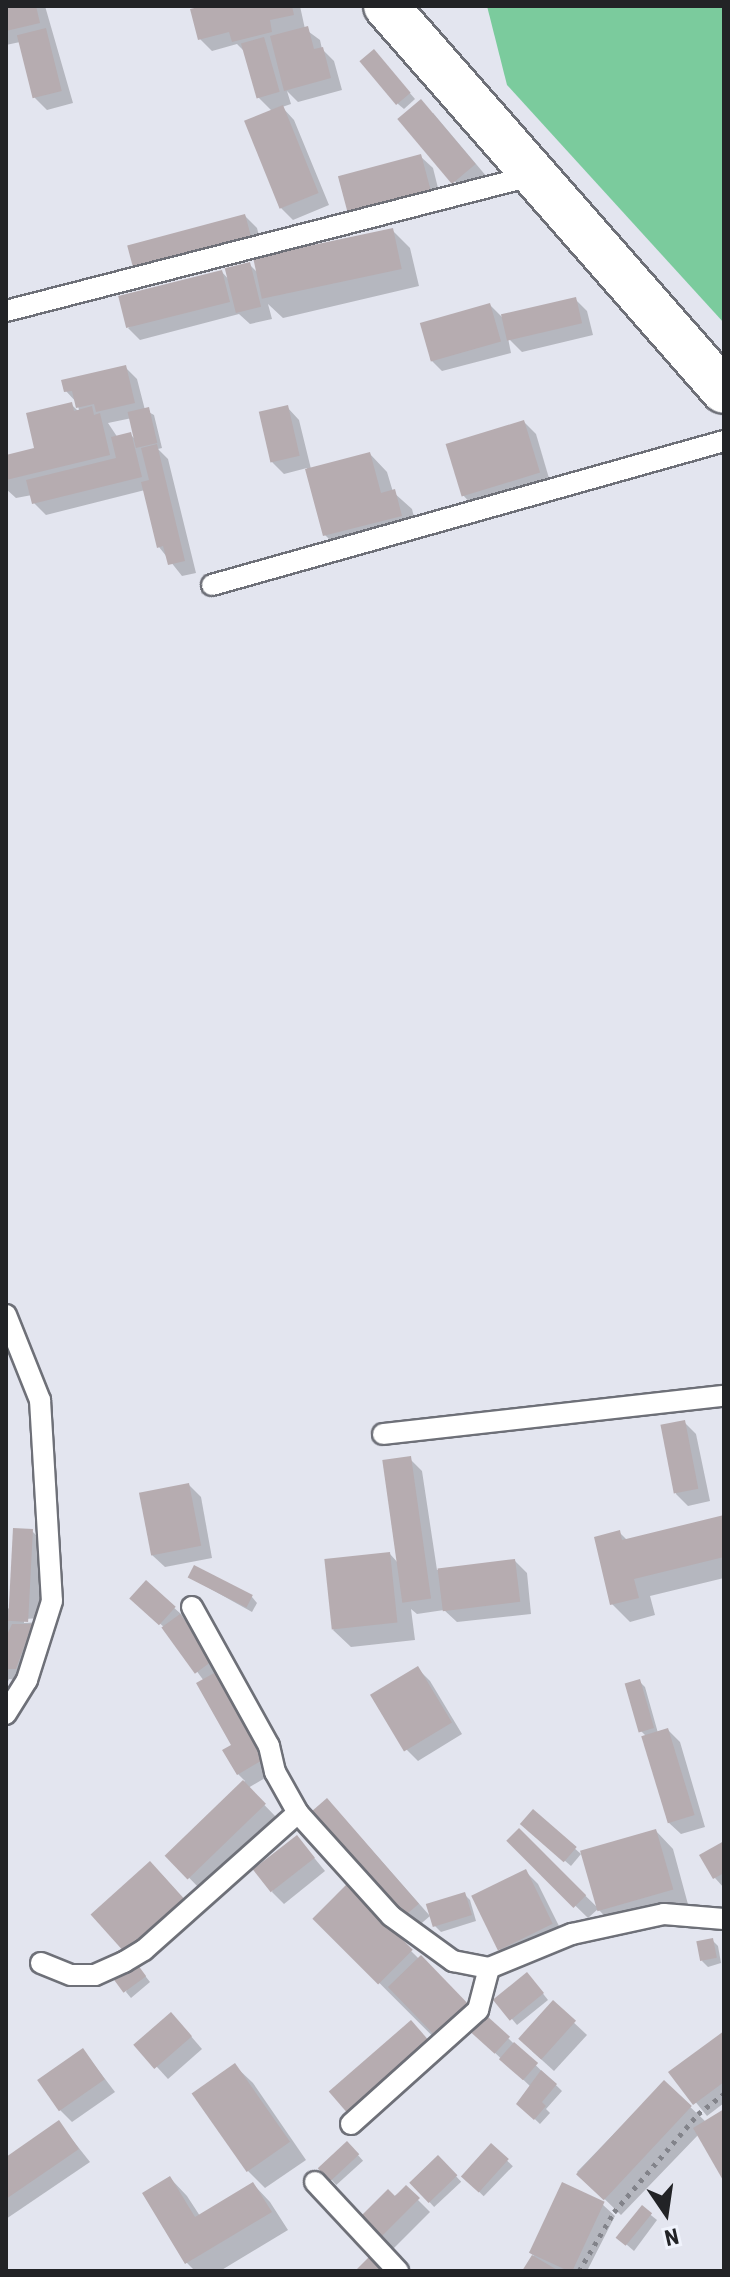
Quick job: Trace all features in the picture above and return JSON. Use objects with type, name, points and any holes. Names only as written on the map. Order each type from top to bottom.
[{"type":"street","points":[[386,6],[724,391]]},
{"type":"lane","points":[[6,311],[535,175]]},
{"type":"lane","points":[[212,585],[724,441]]},
{"type":"lane","points":[[6,1315],[40,1400],[52,1601],[27,1680],[6,1714]]},
{"type":"lane","points":[[383,1434],[724,1396]]},
{"type":"lane","points":[[192,1607],[269,1746],[275,1772],[298,1813],[391,1916],[453,1961],[489,1968],[572,1934],[664,1914],[724,1919]]},
{"type":"lane","points":[[41,1963],[71,1975],[95,1975],[124,1962],[144,1950],[298,1813]]},
{"type":"lane","points":[[351,2124],[478,2010],[489,1968]]},
{"type":"lane","points":[[315,2182],[398,2271]]},
{"type":"path","points":[[579,2271],[614,2212],[698,2114],[724,2094]]},
{"type":"green space","points":[[487,6],[724,6],[724,323],[507,85]]},
{"type":"building","points":[[6,6],[36,6],[40,23],[6,31]]},
{"type":"building","points":[[203,6],[292,6],[294,15],[270,20],[272,32],[232,42],[229,32],[198,40],[190,9]]},
{"type":"building","points":[[308,26],[314,49],[323,47],[331,78],[284,91],[270,36]]},
{"type":"building","points":[[46,28],[62,91],[33,98],[17,35]]},
{"type":"building","points":[[264,37],[280,92],[257,98],[241,44]]},
{"type":"building","points":[[374,49],[411,93],[396,105],[359,61]]},
{"type":"building","points":[[421,99],[476,164],[452,184],[397,119]]},
{"type":"building","points":[[283,105],[319,193],[280,209],[244,121]]},
{"type":"building","points":[[421,154],[431,192],[348,214],[338,176]]},
{"type":"building","points":[[245,214],[251,236],[133,268],[127,246]]},
{"type":"building","points":[[393,228],[402,269],[262,299],[253,258]]},
{"type":"building","points":[[250,262],[261,307],[236,313],[225,268]]},
{"type":"building","points":[[222,270],[230,302],[126,328],[118,296]]},
{"type":"building","points":[[576,297],[582,323],[507,341],[501,314]]},
{"type":"building","points":[[490,303],[501,341],[431,362],[420,323]]},
{"type":"building","points":[[126,365],[135,403],[96,412],[94,404],[76,408],[72,391],[64,392],[61,380]]},
{"type":"building","points":[[72,402],[74,411],[92,406],[94,415],[100,413],[110,455],[6,480],[6,455],[34,448],[26,413]]},
{"type":"building","points":[[288,405],[300,456],[270,462],[259,412]]},
{"type":"building","points":[[149,407],[157,443],[136,448],[128,412]]},
{"type":"building","points":[[524,420],[540,473],[462,497],[446,444]]},
{"type":"building","points":[[131,432],[142,477],[32,504],[26,480],[116,458],[111,437]]},
{"type":"building","points":[[157,444],[185,561],[168,565],[163,546],[157,548],[141,482],[149,480],[141,448]]},
{"type":"building","points":[[370,452],[381,493],[395,489],[402,516],[323,536],[305,469]]},
{"type":"building","points":[[685,1420],[698,1489],[674,1493],[660,1425]]},
{"type":"building","points":[[411,1456],[431,1599],[402,1603],[382,1460]]},
{"type":"building","points":[[189,1483],[201,1546],[151,1556],[139,1493]]},
{"type":"building","points":[[724,1515],[724,1557],[634,1579],[639,1598],[610,1605],[594,1537],[620,1530],[622,1540]]},
{"type":"building","points":[[13,1528],[33,1529],[28,1622],[8,1621]]},
{"type":"building","points":[[390,1552],[397,1623],[332,1630],[324,1559]]},
{"type":"building","points":[[515,1559],[520,1602],[443,1611],[438,1569]]},
{"type":"building","points":[[194,1565],[253,1595],[246,1607],[188,1577]]},
{"type":"building","points":[[146,1580],[176,1607],[159,1625],[129,1599]]},
{"type":"building","points":[[180,1614],[214,1660],[195,1674],[161,1628]]},
{"type":"building","points":[[12,1624],[32,1624],[16,1669],[6,1669],[6,1637]]},
{"type":"building","points":[[418,1666],[452,1723],[404,1751],[370,1695]]},
{"type":"building","points":[[216,1672],[266,1758],[237,1775],[222,1750],[231,1745],[196,1683]]},
{"type":"building","points":[[640,1679],[654,1728],[639,1732],[625,1683]]},
{"type":"building","points":[[668,1728],[695,1815],[668,1823],[641,1736]]},
{"type":"building","points":[[243,1780],[266,1804],[188,1879],[165,1856]]},
{"type":"building","points":[[327,1798],[419,1904],[402,1918],[310,1812]]},
{"type":"building","points":[[533,1809],[577,1847],[564,1862],[520,1824]]},
{"type":"building","points":[[519,1828],[586,1895],[573,1908],[506,1841]]},
{"type":"building","points":[[656,1829],[673,1890],[597,1911],[580,1851]]},
{"type":"building","points":[[297,1835],[315,1858],[271,1892],[253,1869]]},
{"type":"building","points":[[724,1841],[724,1873],[713,1879],[699,1855]]},
{"type":"building","points":[[150,1861],[187,1902],[127,1955],[91,1915]]},
{"type":"building","points":[[526,1869],[553,1924],[498,1951],[471,1896]]},
{"type":"building","points":[[347,1884],[413,1950],[378,1984],[312,1919]]},
{"type":"building","points":[[465,1892],[472,1915],[433,1927],[426,1904]]},
{"type":"building","points":[[713,1938],[717,1958],[700,1961],[696,1941]]},
{"type":"building","points":[[421,1955],[468,2004],[435,2036],[388,1987]]},
{"type":"building","points":[[135,1961],[146,1976],[124,1993],[112,1977]]},
{"type":"building","points":[[527,1972],[544,1993],[510,2021],[493,2000]]},
{"type":"building","points":[[553,2000],[576,2021],[541,2059],[518,2039]]},
{"type":"building","points":[[171,2012],[192,2036],[154,2069],[133,2045]]},
{"type":"building","points":[[487,2016],[510,2037],[495,2054],[472,2033]]},
{"type":"building","points":[[411,2020],[430,2042],[348,2113],[329,2092]]},
{"type":"building","points":[[724,2031],[724,2082],[693,2105],[668,2072]]},
{"type":"building","points":[[514,2042],[538,2063],[523,2080],[499,2059]]},
{"type":"building","points":[[83,2048],[105,2079],[59,2111],[37,2080]]},
{"type":"building","points":[[235,2063],[290,2142],[247,2172],[192,2093]]},
{"type":"building","points":[[541,2070],[557,2084],[542,2102],[546,2106],[534,2120],[516,2104]]},
{"type":"building","points":[[664,2080],[692,2106],[604,2200],[576,2174]]},
{"type":"building","points":[[724,2109],[724,2182],[693,2128]]},
{"type":"building","points":[[59,2120],[79,2149],[6,2199],[6,2157]]},
{"type":"building","points":[[347,2141],[359,2154],[330,2181],[318,2168]]},
{"type":"building","points":[[491,2143],[509,2159],[479,2193],[461,2176]]},
{"type":"building","points":[[438,2155],[457,2175],[429,2203],[409,2183]]},
{"type":"building","points":[[170,2176],[195,2217],[253,2182],[272,2212],[185,2264],[142,2193]]},
{"type":"building","points":[[562,2182],[605,2202],[572,2271],[529,2253]]},
{"type":"building","points":[[406,2185],[420,2198],[376,2242],[356,2221],[388,2189],[395,2196]]},
{"type":"building","points":[[642,2205],[652,2213],[626,2246],[616,2238]]},
{"type":"building","points":[[532,2255],[559,2271],[522,2271]]},
{"type":"building","points":[[370,2256],[384,2271],[355,2271]]}]
